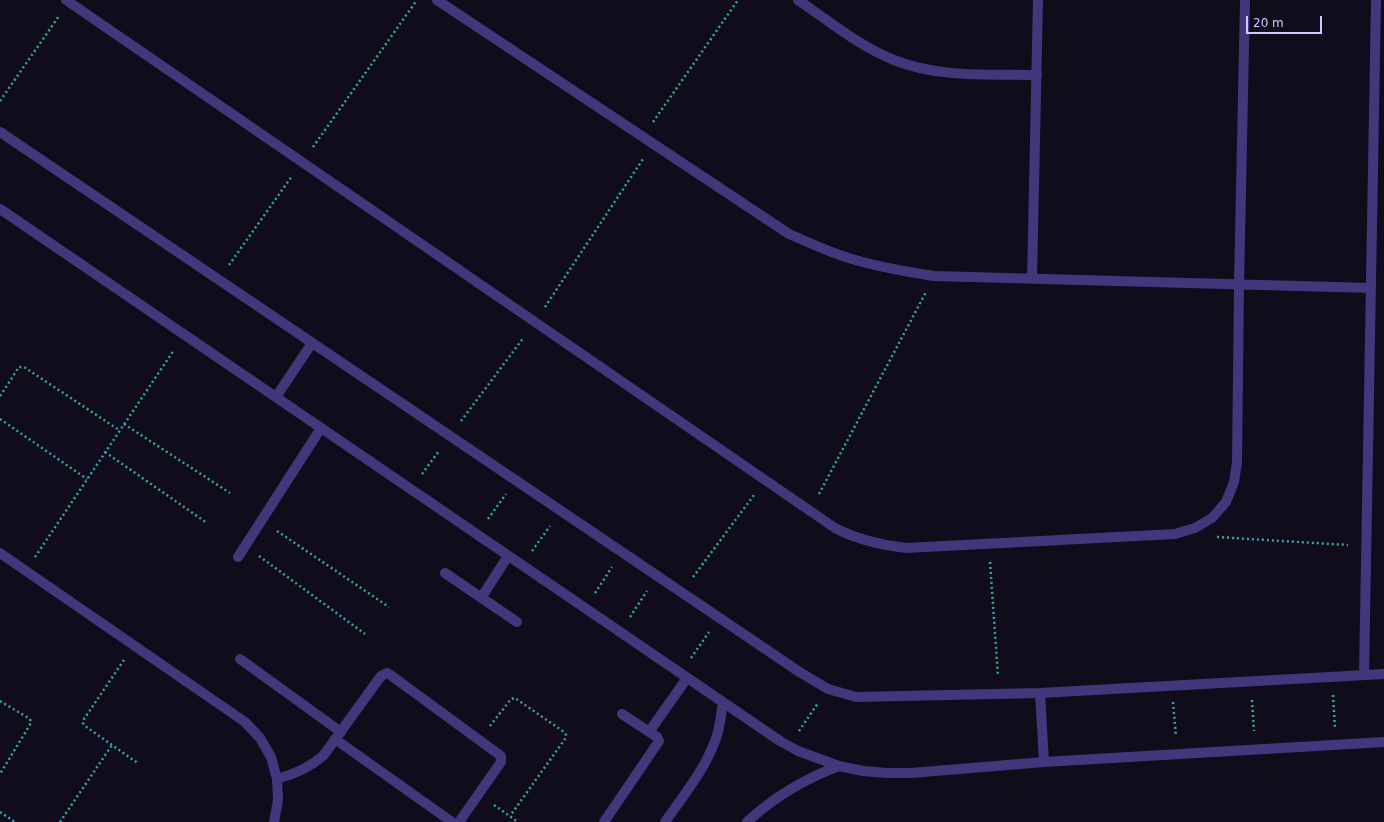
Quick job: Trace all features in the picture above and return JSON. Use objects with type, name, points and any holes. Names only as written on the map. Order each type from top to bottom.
[{"type":"street","points":[[437,0],[789,234],[820,248],[851,259],[907,272],[934,276],[1371,288]]},
{"type":"street","points":[[798,0],[877,52],[917,67],[941,71],[1037,75]]},
{"type":"street","points":[[1032,279],[1038,0]]},
{"type":"street","points":[[68,1],[835,528],[868,542],[906,548],[1175,534],[1195,528],[1212,518],[1226,502],[1234,482],[1237,462],[1245,0]]},
{"type":"street","points":[[1364,675],[1376,0]]},
{"type":"street","points":[[0,132],[719,618],[801,673],[828,689],[856,698],[1040,693],[1384,674]]},
{"type":"street","points":[[0,209],[780,741],[818,760],[839,766],[871,772],[911,773],[1044,762],[1384,742]]},
{"type":"street","points":[[276,397],[312,343]]},
{"type":"street","points":[[238,557],[321,428]]},
{"type":"street","points":[[0,553],[245,722],[260,738],[271,757],[277,778],[278,800],[274,822]]},
{"type":"street","points":[[481,598],[508,556]]},
{"type":"street","points":[[445,574],[517,622]]},
{"type":"street","points":[[240,659],[452,822]]},
{"type":"street","points":[[277,778],[296,773],[313,765],[323,756],[381,676],[386,673],[392,675],[500,754],[501,762],[459,822]]},
{"type":"street","points":[[649,732],[684,676]]},
{"type":"street","points":[[1040,693],[1044,762]]},
{"type":"street","points":[[665,822],[708,758],[721,721],[723,702]]},
{"type":"street","points":[[604,822],[659,741],[657,737],[622,714]]},
{"type":"street","points":[[747,822],[774,799],[795,786],[816,775],[839,766]]},
{"type":"path","points":[[218,280],[418,0]]},
{"type":"path","points":[[643,138],[738,0]]},
{"type":"path","points":[[0,101],[68,1]]},
{"type":"path","points":[[810,511],[934,276]]},
{"type":"path","points":[[26,571],[184,334]]},
{"type":"path","points":[[0,396],[19,367],[24,367],[120,430]]},
{"type":"path","points":[[0,419],[87,479]]},
{"type":"path","points":[[124,424],[230,494]]},
{"type":"path","points":[[105,452],[207,523]]},
{"type":"path","points":[[477,534],[515,480]]},
{"type":"path","points":[[682,592],[765,480]]},
{"type":"path","points":[[522,565],[560,510]]},
{"type":"path","points":[[261,520],[389,607]]},
{"type":"path","points":[[1213,537],[1367,546]]},
{"type":"path","points":[[988,544],[999,693]]},
{"type":"path","points":[[245,546],[365,634]]},
{"type":"path","points":[[584,608],[622,552]]},
{"type":"path","points":[[621,633],[657,576]]},
{"type":"path","points":[[684,676],[719,618]]},
{"type":"path","points":[[134,646],[83,721],[85,726],[139,764]]},
{"type":"path","points":[[1332,676],[1336,744]]},
{"type":"path","points":[[1250,681],[1255,749]]},
{"type":"path","points":[[1171,685],[1177,754]]},
{"type":"path","points":[[789,746],[828,689]]},
{"type":"path","points":[[480,740],[509,700],[513,698],[566,733],[565,739],[510,816]]},
{"type":"path","points":[[0,701],[30,720],[31,723],[0,774]]},
{"type":"path","points":[[60,822],[112,745]]},
{"type":"path","points":[[478,794],[518,822]]},
{"type":"path","points":[[0,812],[16,822]]}]
